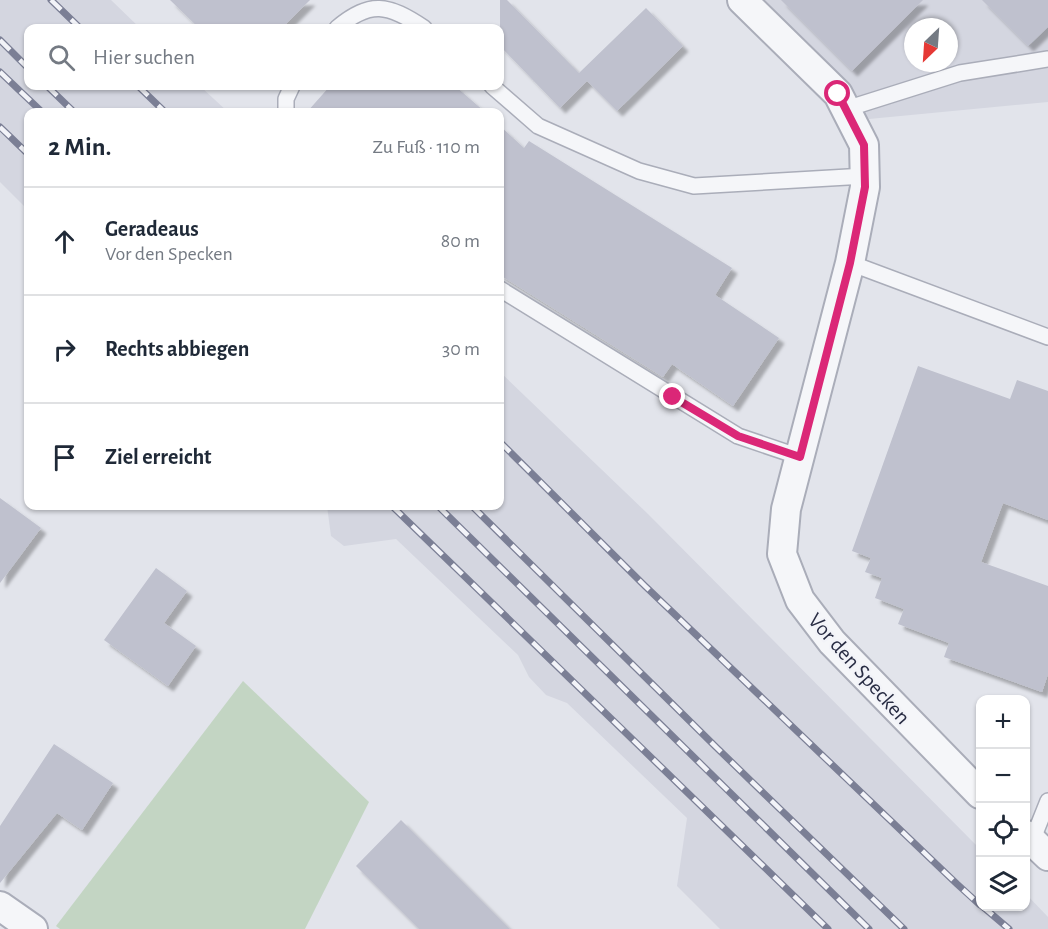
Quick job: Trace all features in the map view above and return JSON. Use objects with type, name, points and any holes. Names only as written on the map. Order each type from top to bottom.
[{"type":"street","name":"Vor den Specken","points":[[742,0],[838,94],[864,145],[865,187],[850,263],[786,509],[782,554],[800,600],[832,642],[976,789]]},
{"type":"street","points":[[0,906],[33,929]]},
{"type":"lane","points":[[340,24],[350,12],[369,3],[393,8],[418,24]]},
{"type":"lane","points":[[846,109],[960,73],[1048,59]]},
{"type":"lane","points":[[286,108],[286,99],[290,90]]},
{"type":"lane","points":[[497,90],[538,126],[639,171],[694,186],[865,176]]},
{"type":"lane","points":[[850,263],[1048,336]]},
{"type":"lane","points":[[504,291],[738,436],[800,457]]},
{"type":"lane","points":[[1035,844],[1048,801]]},
{"type":"shaded area","points":[[0,0],[111,0],[136,24],[24,24],[24,90],[204,90],[224,108],[24,108],[24,206],[0,182]]},
{"type":"shaded area","points":[[750,0],[1048,0],[1048,102],[869,119]]},
{"type":"shaded area","points":[[504,376],[648,514],[976,845],[976,911],[1030,911],[1030,898],[1048,917],[1048,929],[720,929],[677,886],[687,818],[567,703],[546,695],[529,677],[518,655],[396,539],[344,546],[331,536],[328,510],[504,510]]},
{"type":"green space","points":[[243,681],[369,802],[305,929],[60,929],[56,926]]},
{"type":"building","points":[[170,0],[310,0],[286,24],[195,24]]},
{"type":"building","points":[[500,0],[507,0],[579,73],[646,8],[683,46],[617,111],[587,81],[560,108],[504,50],[504,24],[500,24]]},
{"type":"building","points":[[781,0],[923,0],[904,18],[852,71]]},
{"type":"building","points":[[982,0],[1048,0],[1048,27],[1028,46]]},
{"type":"building","points":[[326,90],[460,90],[480,108],[311,108]]},
{"type":"building","points":[[504,130],[524,148],[529,141],[732,268],[715,295],[779,338],[733,406],[672,364],[663,377],[504,278]]},
{"type":"building","points":[[918,366],[1010,399],[1017,380],[1048,391],[1048,520],[1003,503],[981,562],[1048,586],[1048,674],[1042,692],[944,657],[949,643],[898,624],[904,609],[875,598],[882,578],[865,572],[871,558],[852,551]]},
{"type":"building","points":[[0,498],[41,528],[0,583]]},
{"type":"building","points":[[156,568],[187,591],[164,623],[196,646],[168,686],[104,640]]},
{"type":"building","points":[[54,744],[113,783],[82,830],[57,813],[0,883],[0,826]]},
{"type":"building","points":[[401,820],[510,929],[419,929],[356,866]]},
{"type":"railway","points":[[51,0],[76,24]]},
{"type":"railway","points":[[0,40],[24,64]]},
{"type":"railway","points":[[0,72],[38,108]]},
{"type":"railway","points":[[51,90],[70,108]]},
{"type":"railway","points":[[142,90],[161,108]]},
{"type":"railway","points":[[0,127],[24,150]]},
{"type":"railway","points":[[504,446],[645,586],[976,901]]},
{"type":"railway","points":[[396,510],[828,929]]},
{"type":"railway","points":[[442,510],[869,929]]},
{"type":"railway","points":[[476,510],[904,929]]},
{"type":"railway","points":[[988,911],[1009,929]]},
{"type":"route","points":[[673,397],[738,436],[800,457],[850,263],[865,187],[864,145],[838,94]]}]
